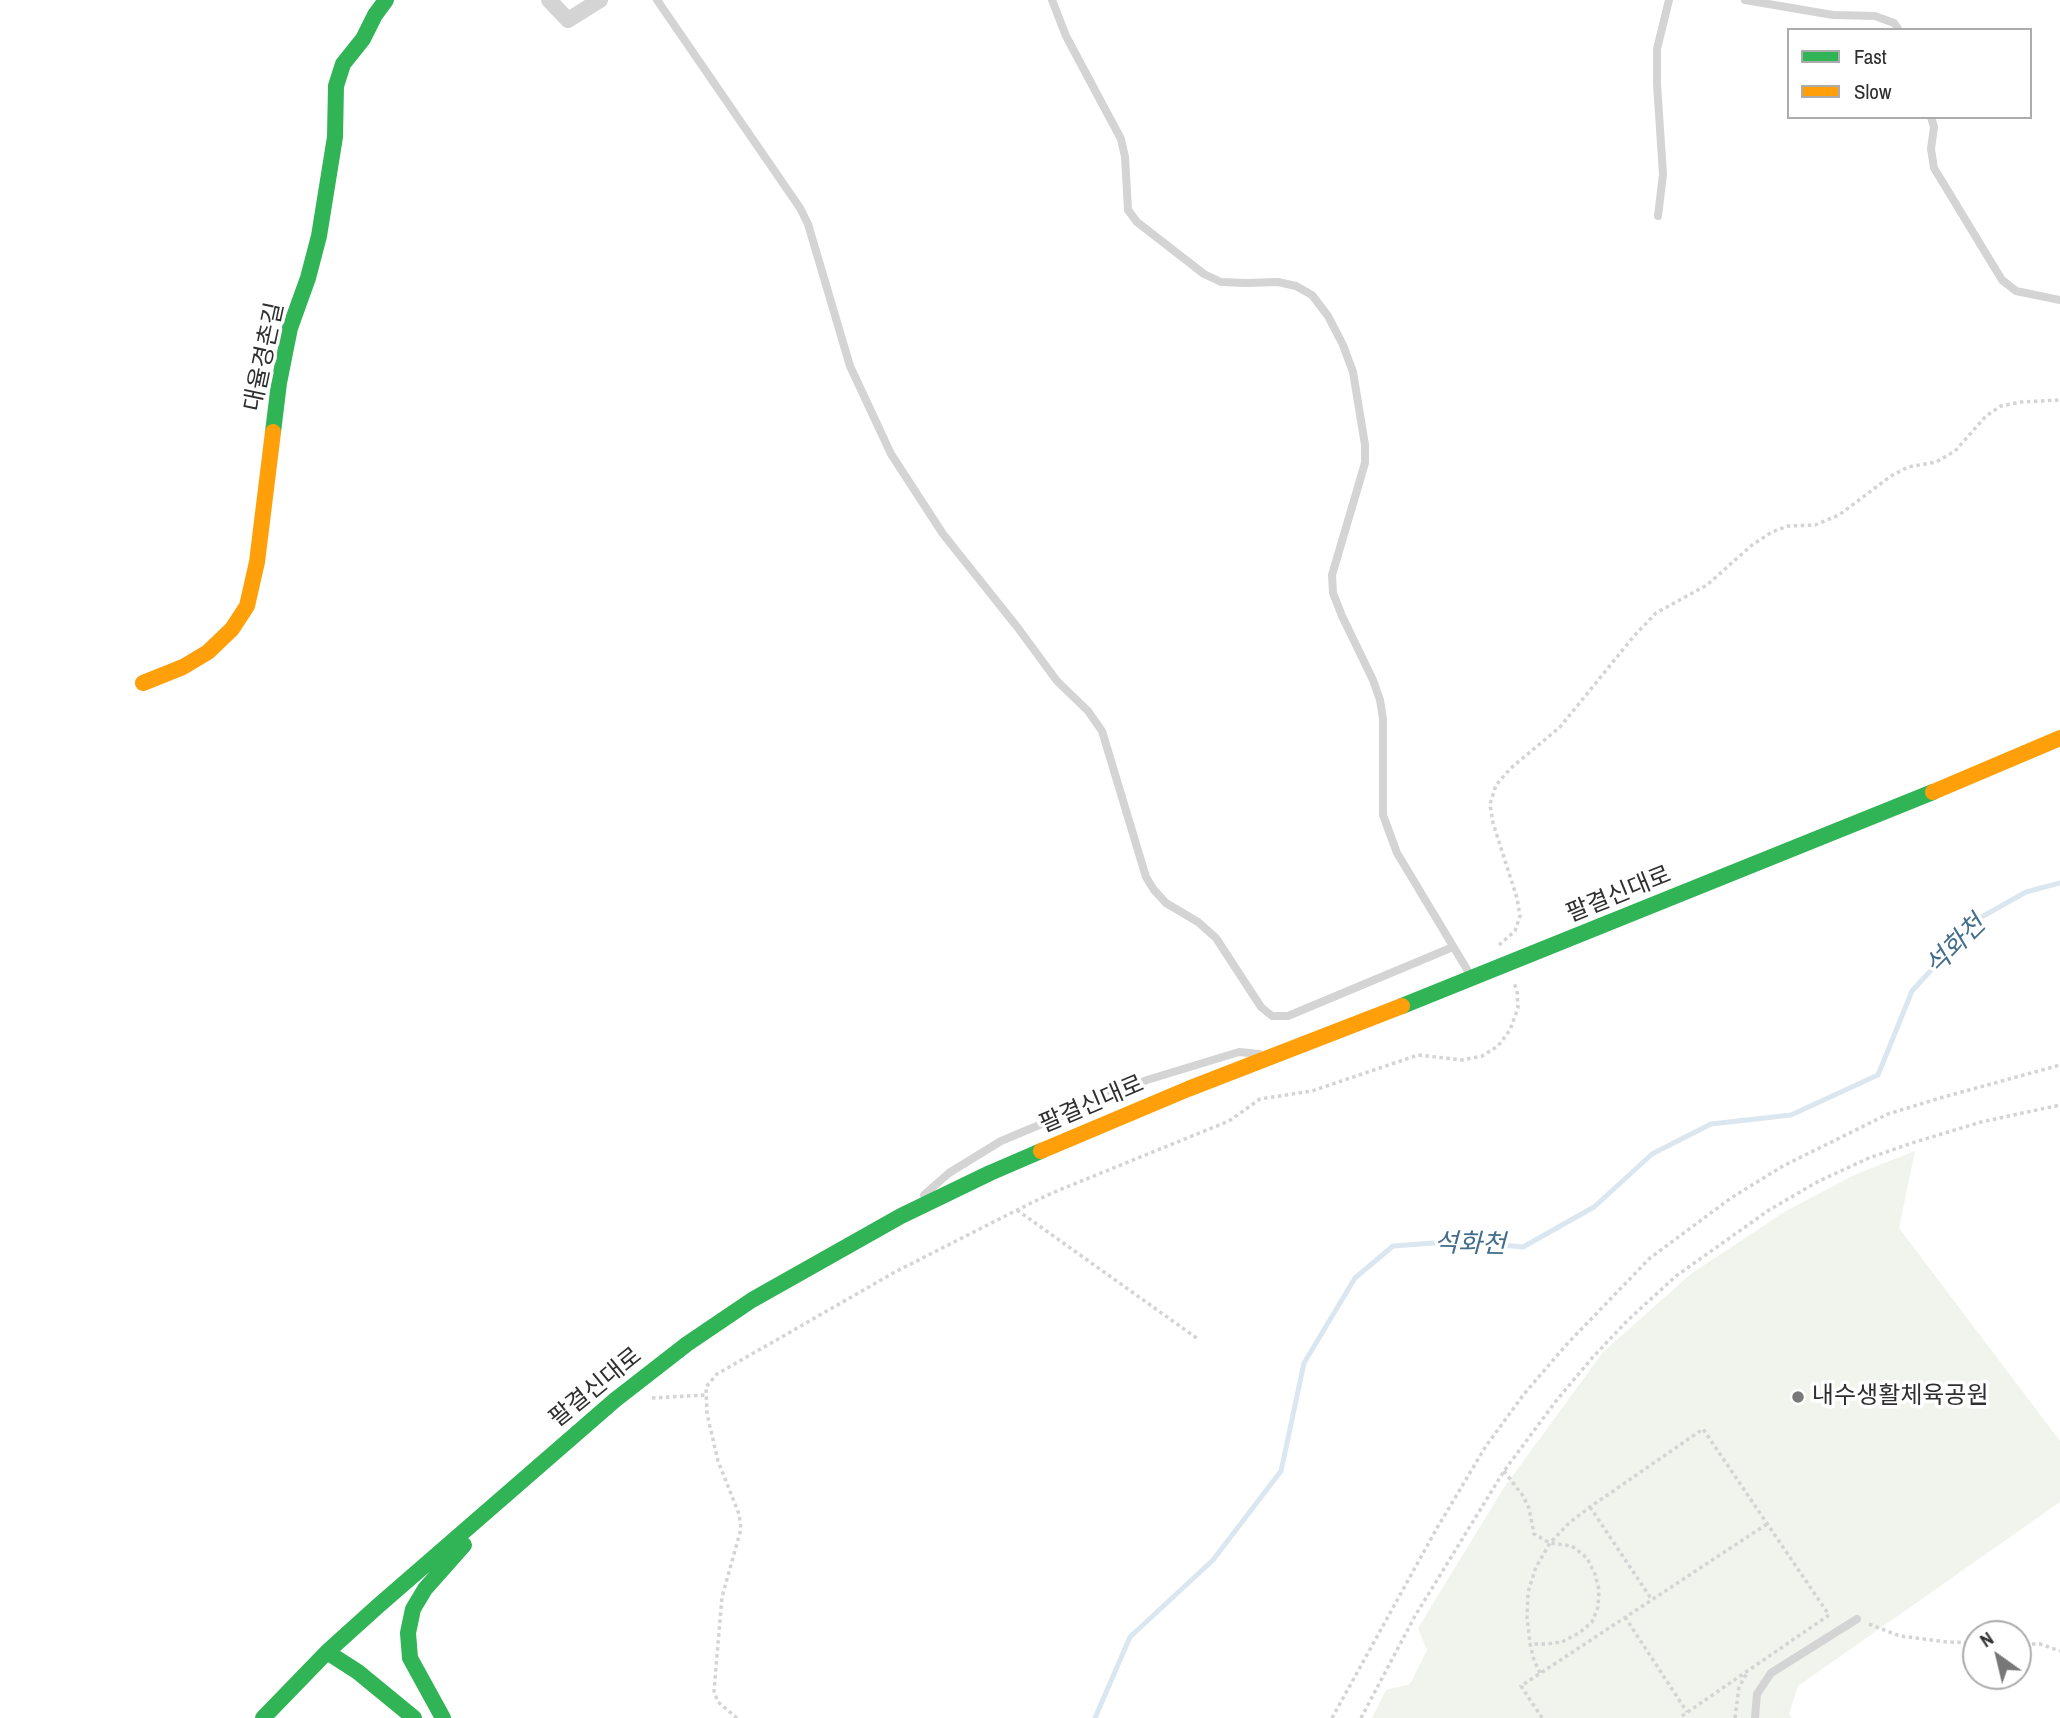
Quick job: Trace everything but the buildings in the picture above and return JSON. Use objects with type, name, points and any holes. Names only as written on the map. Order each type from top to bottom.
[{"type":"main road","name":"대율경촌길","points":[[143,683],[183,667],[208,652],[232,629],[247,606],[257,562],[279,383],[290,328],[307,278],[321,223],[335,137],[336,86],[343,64],[363,39],[386,0]]},
{"type":"main road","name":"팔결신대로","points":[[263,1718],[327,1652],[615,1400],[687,1344],[752,1300],[901,1216],[990,1173],[1188,1089],[1507,965],[2060,738]]},
{"type":"main road","points":[[443,1718],[410,1658],[408,1633],[413,1609],[425,1590],[521,1480]]},
{"type":"main road","points":[[327,1652],[348,1682],[392,1718]]},
{"type":"main road","points":[[327,1652],[358,1672],[414,1718]]},
{"type":"street","points":[[549,0],[568,20],[600,0]]},
{"type":"lane","points":[[657,0],[800,208],[808,224],[850,366],[891,454],[943,534],[1058,681],[1088,711],[1102,731],[1146,877],[1154,890],[1166,903],[1198,922],[1216,938],[1261,1007],[1272,1016],[1288,1016],[1453,947]]},
{"type":"lane","points":[[1052,0],[1066,36],[1121,139],[1125,157],[1128,210],[1137,222],[1204,274],[1221,282],[1278,282],[1296,286],[1312,295],[1328,316],[1343,345],[1353,372],[1365,463],[1332,575],[1333,593],[1380,700],[1383,719],[1383,815],[1397,853],[1472,979]]},
{"type":"lane","points":[[1658,216],[1663,174],[1657,49],[1670,0]]},
{"type":"lane","points":[[1745,0],[1833,15],[1875,16],[1894,23],[1898,28]]},
{"type":"lane","points":[[1932,119],[1934,168],[2002,280],[2016,291],[2060,300]]},
{"type":"lane","points":[[901,1216],[949,1173],[1001,1141],[1146,1080],[1239,1052],[1276,1055]]},
{"type":"lane","points":[[1755,1718],[1757,1694],[1771,1674],[1857,1619]]},
{"type":"path","points":[[1499,946],[1515,931],[1520,916],[1517,898],[1493,823],[1490,804],[1496,785],[1511,768],[1560,727],[1634,636],[1657,613],[1707,585],[1752,545],[1772,532],[1787,526],[1815,525],[1839,515],[1891,476],[1908,467],[1936,462],[1955,451],[1986,416],[2001,406],[2060,400]]},
{"type":"path","points":[[737,1718],[718,1702],[714,1691],[722,1597],[741,1529],[739,1514],[718,1461],[705,1395],[706,1387],[717,1374],[895,1272],[1017,1210],[1052,1193],[1229,1121],[1259,1099],[1312,1091],[1418,1055],[1462,1060],[1482,1056],[1498,1046],[1510,1030],[1518,1008],[1517,991],[1507,965]]},
{"type":"path","points":[[1332,1718],[1437,1528],[1486,1446],[1524,1394],[1567,1343],[1650,1258],[1731,1198],[1783,1166],[1888,1114],[2060,1066]]},
{"type":"path","points":[[1361,1718],[1415,1616],[1504,1471],[1592,1358],[1676,1276],[1769,1210],[1819,1181],[1869,1158],[1981,1122],[2060,1105]]},
{"type":"path","points":[[1017,1210],[1198,1339]]},
{"type":"path","points":[[615,1400],[705,1395]]},
{"type":"path","points":[[1540,1673],[1530,1644],[1528,1592],[1536,1567],[1550,1543],[1569,1523],[1590,1507],[1703,1429],[1829,1615],[1679,1718]]},
{"type":"path","points":[[1504,1471],[1529,1508],[1534,1534],[1550,1543],[1572,1546],[1587,1558],[1599,1590],[1598,1607],[1592,1622],[1579,1633],[1562,1642],[1530,1644]]},
{"type":"path","points":[[1590,1507],[1653,1600]]},
{"type":"path","points":[[1542,1718],[1521,1686],[1767,1524]]},
{"type":"path","points":[[1625,1617],[1688,1712]]},
{"type":"path","points":[[1857,1619],[1900,1636],[1962,1643]]},
{"type":"path","points":[[2032,1644],[2060,1651]]},
{"type":"path","points":[[1735,1718],[1740,1687],[1748,1671]]},
{"type":"shaded area","name":"내수생활체육공원","points":[[1915,1151],[1899,1228],[2060,1441],[2060,1502],[1798,1686],[1789,1714],[1792,1718],[1372,1718],[1386,1690],[1410,1684],[1427,1650],[1418,1628],[1503,1489],[1603,1352],[1692,1273],[1786,1211],[1854,1175]]},
{"type":"waterway","name":"석화천","points":[[1095,1718],[1130,1637],[1213,1560],[1281,1471],[1304,1363],[1355,1278],[1393,1246],[1459,1241],[1523,1247],[1594,1207],[1652,1154],[1711,1124],[1791,1115],[1878,1075],[1912,991],[1978,919],[2026,892],[2060,883]]},
{"type":"traffic: fast","points":[[273,432],[290,328],[308,278],[319,236],[335,137],[336,86],[343,64],[363,39],[386,0]]},
{"type":"traffic: fast","points":[[1402,1006],[1933,792]]},
{"type":"traffic: fast","points":[[263,1718],[327,1652],[378,1606],[615,1400],[687,1344],[752,1300],[901,1216],[1041,1151]]},
{"type":"traffic: fast","points":[[443,1718],[410,1658],[408,1633],[413,1609],[425,1589],[464,1545]]},
{"type":"traffic: fast","points":[[327,1652],[358,1672],[414,1718]]},
{"type":"traffic: slow","points":[[143,683],[183,667],[208,652],[232,629],[247,606],[257,562],[273,432]]},
{"type":"traffic: slow","points":[[1933,792],[2060,738]]},
{"type":"traffic: slow","points":[[1041,1151],[1188,1089],[1402,1006]]},
{"type":"place","name":"내수생활체육공원","points":[[1798,1397]]}]
